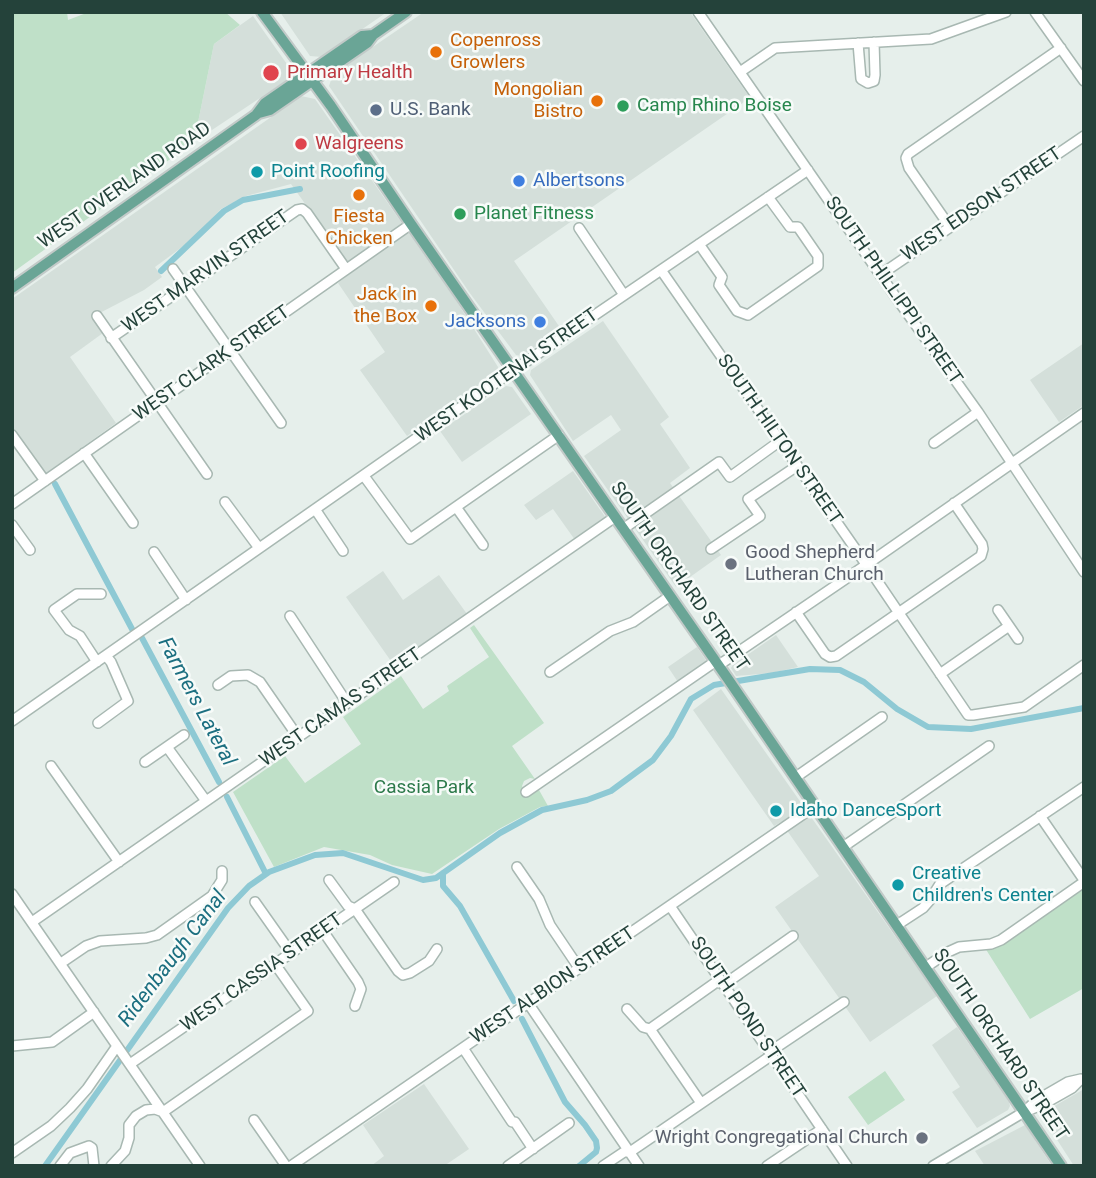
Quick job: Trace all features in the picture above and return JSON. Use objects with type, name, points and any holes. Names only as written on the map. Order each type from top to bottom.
[{"type":"main road","name":"SOUTH ORCHARD STREET","points":[[262,12],[362,150],[796,777],[1061,1166]]},
{"type":"main road","name":"WEST OVERLAND ROAD","points":[[12,288],[259,113],[270,110],[310,77],[367,43],[373,34],[406,12]]},
{"type":"street","name":"SOUTH PHILLIPPI STREET","points":[[698,12],[978,412],[1084,572]]},
{"type":"street","points":[[740,72],[775,48],[934,38],[1006,12]]},
{"type":"street","points":[[1035,12],[1084,81]]},
{"type":"street","points":[[858,43],[861,79],[868,83],[874,81],[876,75],[874,42]]},
{"type":"street","points":[[950,227],[909,168],[906,158],[912,151],[1061,48]]},
{"type":"street","name":"WEST EDSON STREET","points":[[880,275],[1084,136]]},
{"type":"street","name":"WEST KOOTENAI STREET","points":[[12,721],[514,370],[808,170]]},
{"type":"street","points":[[699,244],[722,277],[719,285],[725,294],[737,311],[748,315],[818,266],[818,256],[798,227],[790,228],[768,197]]},
{"type":"street","name":"WEST MARVIN STREET","points":[[111,338],[297,210],[307,212],[346,269]]},
{"type":"street","name":"WEST CLARK STREET","points":[[12,504],[411,224]]},
{"type":"street","points":[[579,228],[624,295]]},
{"type":"street","points":[[173,270],[281,423]]},
{"type":"street","name":"SOUTH HILTON STREET","points":[[661,270],[968,715],[1024,706],[1084,665]]},
{"type":"street","points":[[97,316],[207,474]]},
{"type":"street","points":[[934,443],[978,412]]},
{"type":"street","points":[[526,792],[866,565],[1083,415]]},
{"type":"street","points":[[12,435],[45,481]]},
{"type":"street","points":[[364,476],[410,539],[559,435]]},
{"type":"street","points":[[624,529],[719,462],[730,477],[780,441]]},
{"type":"street","points":[[84,453],[133,523]]},
{"type":"street","points":[[711,549],[760,516],[748,499],[797,466]]},
{"type":"street","points":[[225,502],[259,548]]},
{"type":"street","points":[[796,612],[825,654],[830,657],[836,656],[899,613],[981,556],[984,549],[982,544],[954,503]]},
{"type":"street","points":[[457,507],[483,545]]},
{"type":"street","points":[[315,509],[343,551]]},
{"type":"street","name":"WEST CAMAS STREET","points":[[32,922],[205,799],[615,517]]},
{"type":"street","points":[[12,524],[30,550]]},
{"type":"street","points":[[154,552],[186,600]]},
{"type":"street","points":[[97,723],[128,701],[111,662],[102,659],[80,636],[69,630],[54,610],[77,594],[101,594]]},
{"type":"street","points":[[550,672],[610,631],[633,622],[670,596]]},
{"type":"street","points":[[998,610],[1018,639]]},
{"type":"street","points":[[290,616],[347,703]]},
{"type":"street","points":[[940,674],[1009,626]]},
{"type":"street","points":[[218,685],[230,676],[248,675],[260,682],[298,737]]},
{"type":"street","points":[[796,777],[882,717]]},
{"type":"street","points":[[145,762],[184,735]]},
{"type":"street","points":[[843,846],[989,746]]},
{"type":"street","points":[[167,747],[205,799]]},
{"type":"street","points":[[51,766],[119,862]]},
{"type":"street","points":[[897,925],[923,908],[940,884],[1084,787]]},
{"type":"street","name":"WEST ALBION STREET","points":[[288,1166],[815,806]]},
{"type":"street","points":[[926,967],[959,947],[991,944],[1001,940],[1084,881],[1040,816]]},
{"type":"street","points":[[517,867],[539,899],[550,925],[579,968]]},
{"type":"street","points":[[61,963],[86,946],[157,935],[212,896],[222,880],[222,871]]},
{"type":"street","points":[[329,880],[348,906],[355,909],[398,971],[404,975],[429,961],[437,949]]},
{"type":"street","name":"WEST CASSIA STREET","points":[[12,1153],[51,1126],[123,1055],[275,964],[394,882]]},
{"type":"street","points":[[12,894],[200,1166]]},
{"type":"street","points":[[255,902],[291,953]]},
{"type":"street","name":"SOUTH POND STREET","points":[[670,906],[848,1166]]},
{"type":"street","points":[[323,931],[361,989],[355,1006]]},
{"type":"street","points":[[650,1029],[715,983],[729,981],[793,936]]},
{"type":"street","points":[[163,1112],[308,1011],[275,964]]},
{"type":"street","points":[[603,1166],[624,1152],[630,1152],[844,1002]]},
{"type":"street","points":[[528,1003],[639,1166]]},
{"type":"street","points":[[627,1009],[643,1027],[650,1029],[701,1103]]},
{"type":"street","points":[[12,1046],[52,1042],[94,1012]]},
{"type":"street","points":[[463,1048],[533,1149]]},
{"type":"street","points":[[933,1166],[1024,1112],[1072,1088],[1082,1078]]},
{"type":"street","points":[[111,1166],[128,1145],[129,1125],[132,1120],[146,1110],[163,1112]]},
{"type":"street","points":[[254,1120],[288,1166]]},
{"type":"street","points":[[509,1166],[569,1123]]},
{"type":"street","points":[[767,1166],[822,1129]]},
{"type":"street","points":[[60,1166],[70,1153],[89,1146],[92,1148],[94,1166]]},
{"type":"shaded area","points":[[280,12],[387,12],[322,57],[310,56]]},
{"type":"shaded area","points":[[424,12],[690,12],[750,98],[514,261],[561,329],[522,356],[516,355],[469,292],[329,86],[333,74]]},
{"type":"shaded area","points":[[253,16],[289,67],[287,80],[194,142],[214,44]]},
{"type":"shaded area","points":[[301,96],[315,99],[457,302],[498,367],[497,373],[407,436],[360,370],[385,352],[338,283],[353,271],[291,184],[246,196],[221,209],[193,239],[155,267],[162,277],[144,290],[92,317],[103,333],[70,357],[116,423],[45,474],[12,428],[12,299]]},
{"type":"shaded area","points":[[603,321],[669,417],[660,424],[690,468],[670,483],[721,555],[676,587],[584,456],[621,430],[611,415],[573,441],[530,375],[531,370]]},
{"type":"shaded area","points":[[1084,343],[1084,405],[1059,422],[1030,380]]},
{"type":"shaded area","points":[[506,386],[512,387],[531,414],[462,462],[440,431]]},
{"type":"shaded area","points":[[573,471],[606,518],[575,540],[553,509],[536,520],[524,505]]},
{"type":"shaded area","points":[[383,571],[403,600],[439,575],[467,614],[393,664],[346,597]]},
{"type":"shaded area","points":[[776,635],[798,667],[772,673],[736,676],[731,668],[733,665]]},
{"type":"shaded area","points":[[697,647],[707,662],[678,682],[668,667]]},
{"type":"shaded area","points":[[721,689],[937,996],[870,1042],[775,907],[819,876],[781,822],[774,826],[693,710]]},
{"type":"shaded area","points":[[957,1027],[1010,1106],[1008,1110],[977,1128],[952,1092],[960,1087],[932,1045]]},
{"type":"shaded area","points":[[424,1084],[469,1149],[444,1166],[371,1166],[384,1156],[363,1125]]},
{"type":"shaded area","points":[[1084,1089],[1084,1166],[1074,1166],[1045,1121],[1046,1111]]},
{"type":"shaded area","points":[[1025,1125],[1052,1166],[985,1166],[975,1151]]},
{"type":"green space","points":[[12,12],[67,12],[68,20],[89,12],[225,12],[240,25],[214,44],[194,142],[12,273]]},
{"type":"green space","name":"Cassia Park","points":[[474,625],[544,723],[512,746],[535,779],[524,781],[524,791],[531,793],[539,790],[548,806],[540,807],[499,829],[432,874],[392,865],[370,855],[324,847],[274,867],[233,792],[285,756],[305,783],[361,744],[343,717],[401,676],[423,709],[449,691],[447,686],[489,657],[470,628]]},
{"type":"green space","points":[[1084,888],[1084,988],[1030,1019],[985,948],[1003,945]]},
{"type":"green space","points":[[885,1071],[905,1100],[868,1125],[848,1097]]},
{"type":"waterway","name":"Farmers Lateral","points":[[161,271],[224,211],[243,200],[300,189]]},
{"type":"waterway","name":"Farmers Lateral","points":[[55,484],[132,629]]},
{"type":"waterway","name":"Farmers Lateral","points":[[142,638],[219,782]]},
{"type":"waterway","name":"Ridenbaugh Canal","points":[[45,1166],[228,908],[249,886],[269,872],[315,855],[343,853],[423,880],[436,878],[500,833],[542,810],[587,800],[611,791],[653,760],[671,736],[691,699],[714,685],[810,669],[840,670],[864,682],[897,709],[928,727],[971,729],[1084,708]]},
{"type":"waterway","name":"Farmers Lateral","points":[[227,797],[266,874]]},
{"type":"waterway","points":[[443,873],[443,886],[460,906],[514,1001]]},
{"type":"waterway","points":[[522,1019],[565,1102],[596,1141],[596,1152],[579,1166]]},
{"type":"place","name":"Copenross Growlers","points":[[436,52]]},
{"type":"place","name":"Primary Health","points":[[271,73]]},
{"type":"place","name":"Mongolian Bistro","points":[[597,101]]},
{"type":"place","name":"Camp Rhino Boise","points":[[623,106]]},
{"type":"place","name":"U.S. Bank","points":[[376,110]]},
{"type":"place","name":"Walgreens","points":[[301,144]]},
{"type":"place","name":"Point Roofing","points":[[257,172]]},
{"type":"place","name":"Albertsons","points":[[519,181]]},
{"type":"place","name":"Fiesta Chicken","points":[[359,195]]},
{"type":"place","name":"Planet Fitness","points":[[460,214]]},
{"type":"place","name":"Jack in the Box","points":[[431,306]]},
{"type":"place","name":"Jacksons","points":[[540,322]]},
{"type":"place","name":"Good Shepherd Lutheran Church","points":[[731,564]]},
{"type":"place","name":"Idaho DanceSport","points":[[776,811]]},
{"type":"place","name":"Creative Children's Center","points":[[898,885]]},
{"type":"place","name":"Wright Congregational Church","points":[[922,1138]]}]
